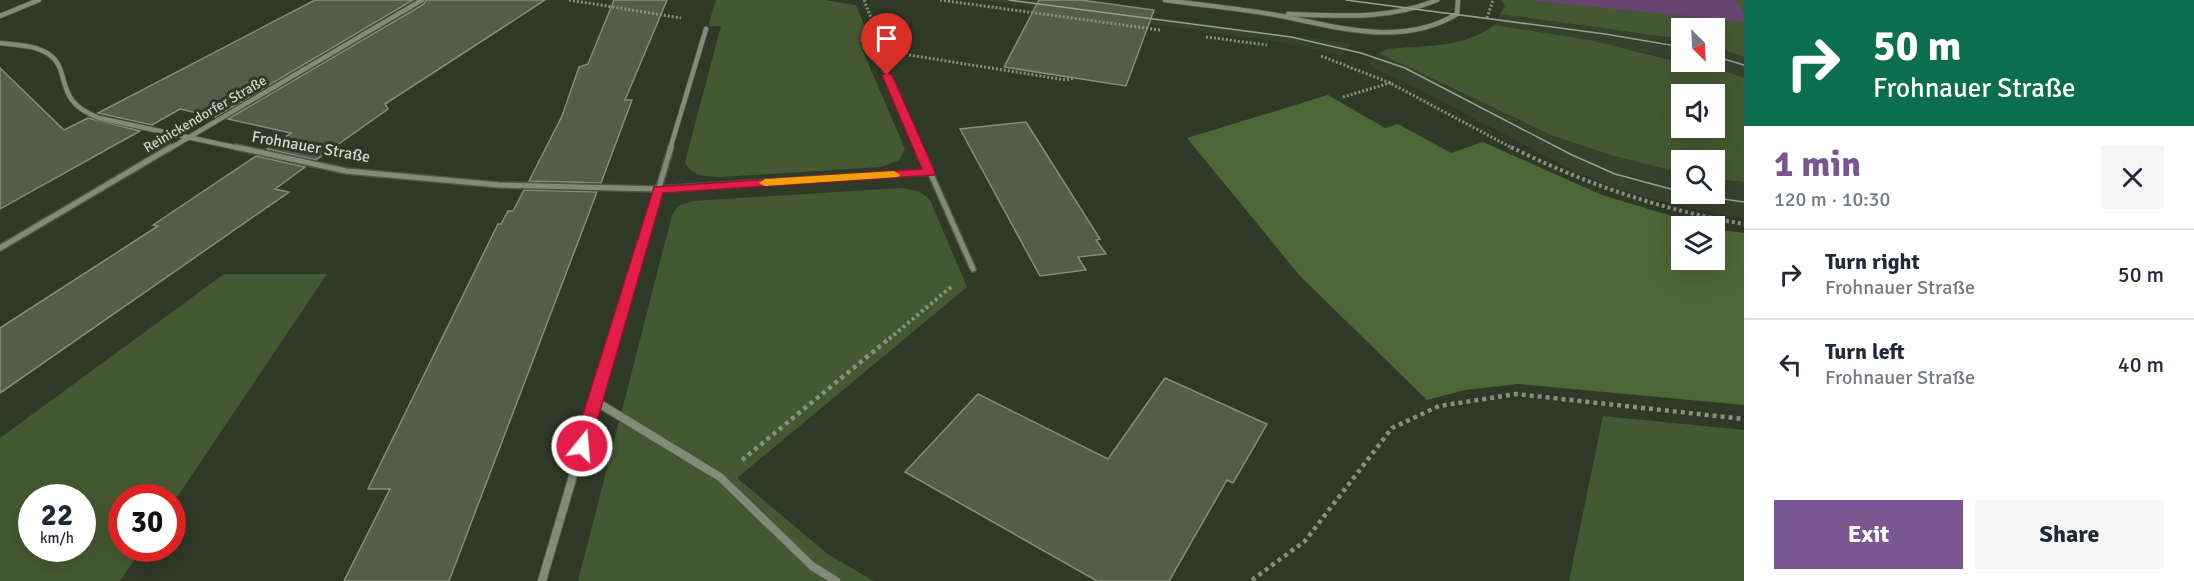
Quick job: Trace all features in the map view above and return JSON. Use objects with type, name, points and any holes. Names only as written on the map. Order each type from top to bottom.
[{"type":"street","points":[[0,16],[39,0]]},
{"type":"street","name":"Reinickendorfer Straße","points":[[0,248],[422,0]]},
{"type":"street","points":[[1165,0],[1270,14],[1357,32],[1397,33],[1445,24],[1456,14],[1458,0]]},
{"type":"street","points":[[1270,14],[1378,15],[1416,9],[1437,0]]},
{"type":"street","points":[[542,581],[706,29]]},
{"type":"street","name":"Frohnauer Straße","points":[[0,43],[31,47],[49,54],[58,63],[69,98],[80,109],[99,118],[346,171],[416,179],[577,189],[658,189],[930,172]]},
{"type":"street","points":[[879,56],[973,269]]},
{"type":"street","points":[[595,401],[720,477],[812,566],[836,581]]},
{"type":"path","points":[[569,0],[691,20]]},
{"type":"path","points":[[940,0],[1163,31]]},
{"type":"path","points":[[1492,8],[1493,0]]},
{"type":"path","points":[[1198,36],[1269,45]]},
{"type":"path","points":[[1314,54],[1348,63],[1393,82],[1535,160],[1616,194],[1676,211],[1744,224]]},
{"type":"path","points":[[908,55],[1066,80],[1074,78]]},
{"type":"path","points":[[1343,97],[1393,82]]},
{"type":"path","points":[[720,477],[973,269]]},
{"type":"path","points":[[1252,580],[1305,541],[1392,428],[1439,406],[1516,394],[1744,419]]},
{"type":"shaded area","points":[[716,0],[825,0],[856,5],[871,41],[859,42],[905,149],[899,160],[881,167],[720,177],[700,175],[691,171],[685,162],[721,26],[708,26]]},
{"type":"shaded area","points":[[983,0],[1031,0],[1353,44],[1341,55],[1267,40]]},
{"type":"shaded area","points":[[1501,0],[1744,0],[1744,57],[1725,50],[1725,18],[1671,18],[1671,38],[1500,14],[1505,6]]},
{"type":"shaded area","points":[[1526,0],[1734,0],[1744,12],[1744,22],[1725,20],[1725,18],[1704,18]]},
{"type":"shaded area","points":[[1500,14],[1671,38],[1671,59],[1639,51],[1494,25]]},
{"type":"shaded area","points":[[1494,25],[1589,40],[1671,60],[1671,72],[1725,71],[1744,78],[1744,182],[1725,180],[1725,150],[1671,150],[1671,170],[1614,156],[1551,135],[1379,53],[1388,49],[1429,46],[1469,38]]},
{"type":"shaded area","points":[[1725,50],[1744,57],[1744,78],[1725,71]]},
{"type":"shaded area","points":[[1379,53],[1551,135],[1614,156],[1671,170],[1671,204],[1619,189],[1574,171],[1413,86],[1375,69],[1368,63]]},
{"type":"shaded area","points":[[1725,180],[1744,182],[1744,218],[1673,204],[1725,204]]},
{"type":"shaded area","points":[[901,188],[919,191],[930,200],[967,287],[737,478],[829,555],[874,581],[578,581],[672,215],[678,206],[693,201]]},
{"type":"shaded area","points":[[224,274],[327,274],[186,484],[108,484],[108,562],[133,562],[120,581],[0,581],[0,438]]},
{"type":"shaded area","points":[[1603,416],[1744,430],[1744,581],[1569,581]]},
{"type":"green space","points":[[1328,95],[1385,128],[1398,124],[1451,153],[1483,142],[1602,195],[1672,216],[1671,270],[1725,270],[1725,230],[1744,233],[1744,405],[1518,384],[1465,390],[1427,400],[1300,276],[1187,138]]},
{"type":"building","points":[[315,0],[413,0],[215,117],[180,109],[152,125],[98,113]]},
{"type":"building","points":[[426,0],[545,0],[385,104],[388,109],[316,160],[267,149],[291,133],[228,119],[424,4]]},
{"type":"building","points":[[614,0],[667,0],[625,100],[632,100],[601,183],[529,181],[562,116],[579,67],[588,64]]},
{"type":"building","points":[[1039,0],[1081,0],[1154,10],[1126,86],[1004,67]]},
{"type":"building","points":[[0,68],[64,130],[88,118],[140,131],[0,209]]},
{"type":"building","points":[[1026,122],[1100,239],[1096,240],[1106,254],[1078,257],[1086,270],[1040,276],[960,129]]},
{"type":"building","points":[[256,156],[305,167],[275,189],[289,192],[0,393],[0,328],[158,226],[153,225]]},
{"type":"building","points":[[524,190],[597,192],[449,581],[344,581],[390,489],[368,489],[498,224],[501,224],[508,211],[513,211]]},
{"type":"building","points":[[1165,378],[1267,424],[1233,483],[1227,480],[1169,581],[1097,581],[905,472],[978,394],[1108,459]]},
{"type":"tram line","points":[[1009,0],[1291,37],[1361,53],[1405,68],[1572,155],[1615,174],[1671,189]]},
{"type":"tram line","points":[[1346,0],[1605,34],[1671,45]]},
{"type":"tram line","points":[[1725,59],[1744,65]]},
{"type":"tram line","points":[[1725,199],[1744,202]]},
{"type":"slow traffic","points":[[765,183],[894,175]]},
{"type":"route","points":[[582,446],[658,189],[930,172],[887,75]]}]
